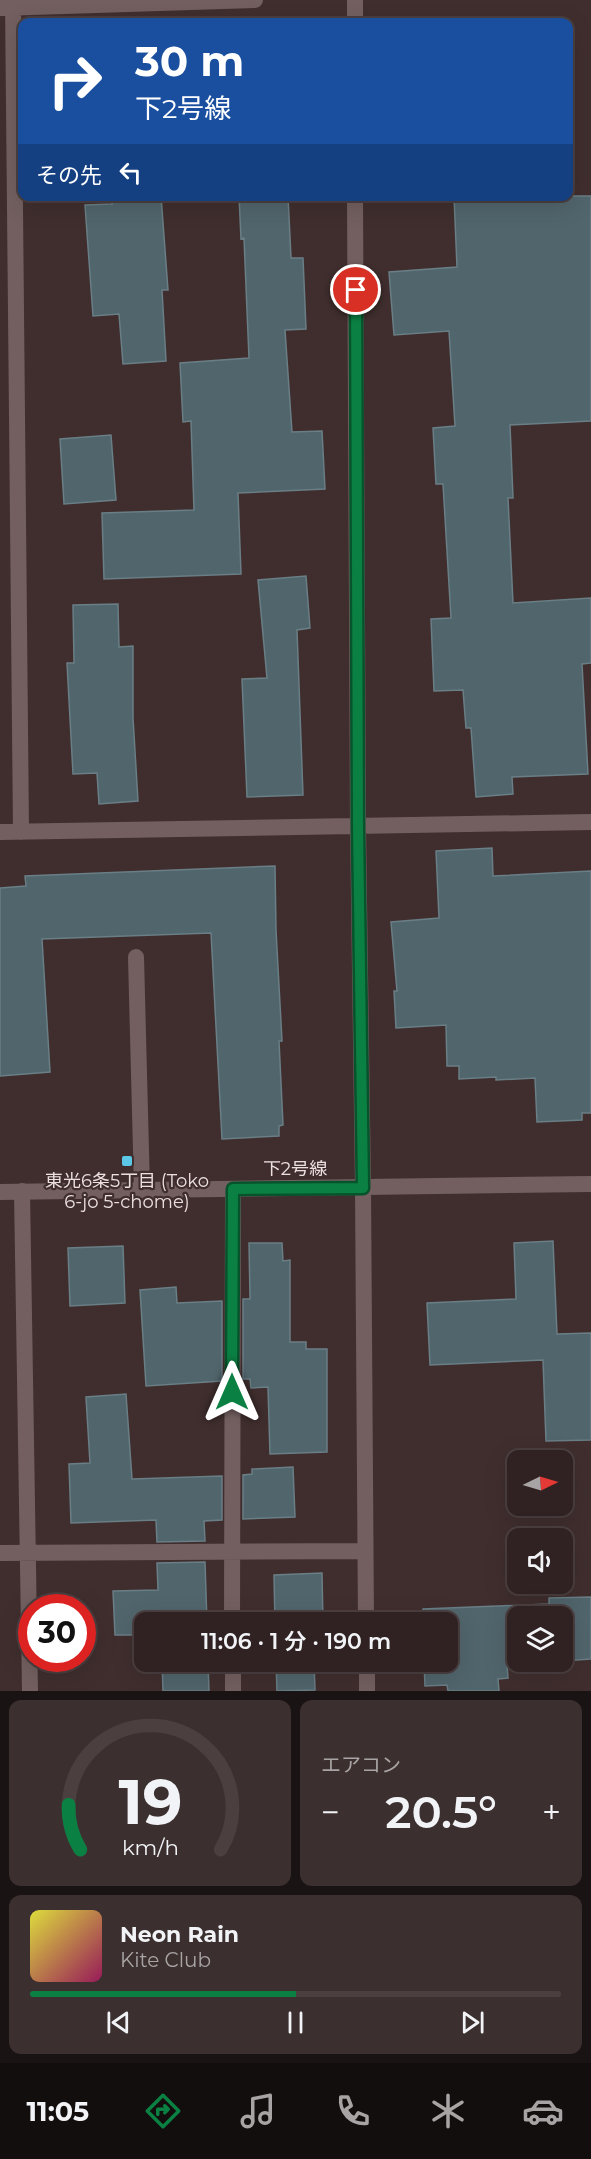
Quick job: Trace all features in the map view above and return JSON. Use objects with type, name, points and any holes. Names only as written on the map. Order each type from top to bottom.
[{"type":"street","points":[[21,832],[9,5],[255,0]]},
{"type":"street","points":[[355,0],[355,18]]},
{"type":"street","points":[[356,201],[358,826],[366,1612]]},
{"type":"street","points":[[0,832],[591,822]]},
{"type":"street","points":[[136,957],[142,1190]]},
{"type":"street","name":"下2号線","points":[[0,1192],[591,1184]]},
{"type":"street","points":[[232,1612],[233,1189]]},
{"type":"street","points":[[22,1191],[30,1691]]},
{"type":"street","points":[[0,1553],[365,1551]]},
{"type":"street","points":[[233,1672],[233,1691]]},
{"type":"street","points":[[367,1672],[367,1691]]},
{"type":"building","points":[[573,196],[591,196],[591,421],[510,425],[513,498],[508,498],[513,603],[591,598],[591,663],[582,664],[588,774],[512,777],[513,794],[476,797],[471,728],[466,728],[463,690],[434,691],[431,619],[451,618],[443,484],[436,484],[433,428],[455,426],[449,331],[394,335],[389,272],[457,267],[454,201],[573,201]]},
{"type":"building","points":[[112,201],[161,201],[168,290],[162,290],[166,361],[123,364],[119,314],[93,316],[85,205],[112,204]]},
{"type":"building","points":[[239,201],[288,201],[291,258],[303,258],[306,329],[285,330],[292,432],[322,431],[325,489],[238,493],[241,574],[104,579],[102,513],[194,510],[191,421],[183,422],[180,363],[249,358],[244,238],[241,239]]},
{"type":"building","points":[[111,435],[116,500],[64,504],[60,439]]},
{"type":"building","points":[[306,576],[310,628],[297,630],[303,795],[247,797],[242,679],[267,678],[258,580]]},
{"type":"building","points":[[118,604],[119,647],[133,646],[133,718],[138,801],[99,804],[97,773],[73,774],[67,663],[74,663],[73,605]]},
{"type":"building","points":[[492,848],[493,876],[591,871],[591,1113],[582,1113],[582,1120],[537,1122],[535,1078],[459,1079],[459,1066],[447,1066],[446,1025],[396,1028],[394,991],[397,991],[391,922],[439,918],[436,851]]},
{"type":"building","points":[[275,866],[282,1041],[279,1041],[283,1125],[279,1126],[279,1136],[222,1139],[211,933],[42,939],[50,1072],[0,1076],[0,888],[26,886],[25,876]]},
{"type":"building","points":[[553,1241],[557,1334],[591,1333],[591,1440],[546,1441],[543,1360],[430,1365],[427,1303],[516,1299],[514,1243]]},
{"type":"building","points":[[249,1243],[282,1243],[283,1261],[290,1260],[290,1342],[306,1342],[306,1349],[327,1349],[327,1452],[270,1454],[268,1387],[251,1388],[250,1379],[243,1379],[243,1299],[250,1299]]},
{"type":"building","points":[[123,1246],[125,1303],[70,1306],[68,1248]]},
{"type":"building","points":[[176,1287],[177,1303],[222,1301],[222,1381],[146,1386],[140,1290]]},
{"type":"building","points":[[126,1394],[132,1479],[222,1476],[222,1520],[204,1521],[205,1541],[157,1542],[156,1520],[71,1523],[69,1464],[90,1463],[86,1397]]},
{"type":"building","points":[[293,1467],[295,1517],[243,1519],[243,1475],[252,1474],[252,1469]]},
{"type":"building","points":[[205,1562],[207,1612],[134,1612],[134,1635],[115,1635],[113,1591],[158,1590],[157,1563]]},
{"type":"building","points":[[322,1573],[323,1612],[275,1612],[274,1575]]},
{"type":"building","points":[[591,1597],[591,1659],[573,1660],[573,1606],[507,1606],[508,1678],[498,1679],[499,1691],[448,1691],[447,1685],[425,1686],[424,1672],[458,1672],[458,1612],[423,1612],[423,1609],[549,1604],[549,1598]]},
{"type":"building","points":[[162,1672],[208,1672],[209,1691],[163,1691]]},
{"type":"building","points":[[276,1672],[314,1672],[315,1690],[277,1691]]},
{"type":"place","name":"東光6条5丁目 (Toko 6-jo 5-chome)","points":[[127,1161]]},
{"type":"route","points":[[232,1392],[233,1189],[363,1188],[358,826],[356,290]]}]
